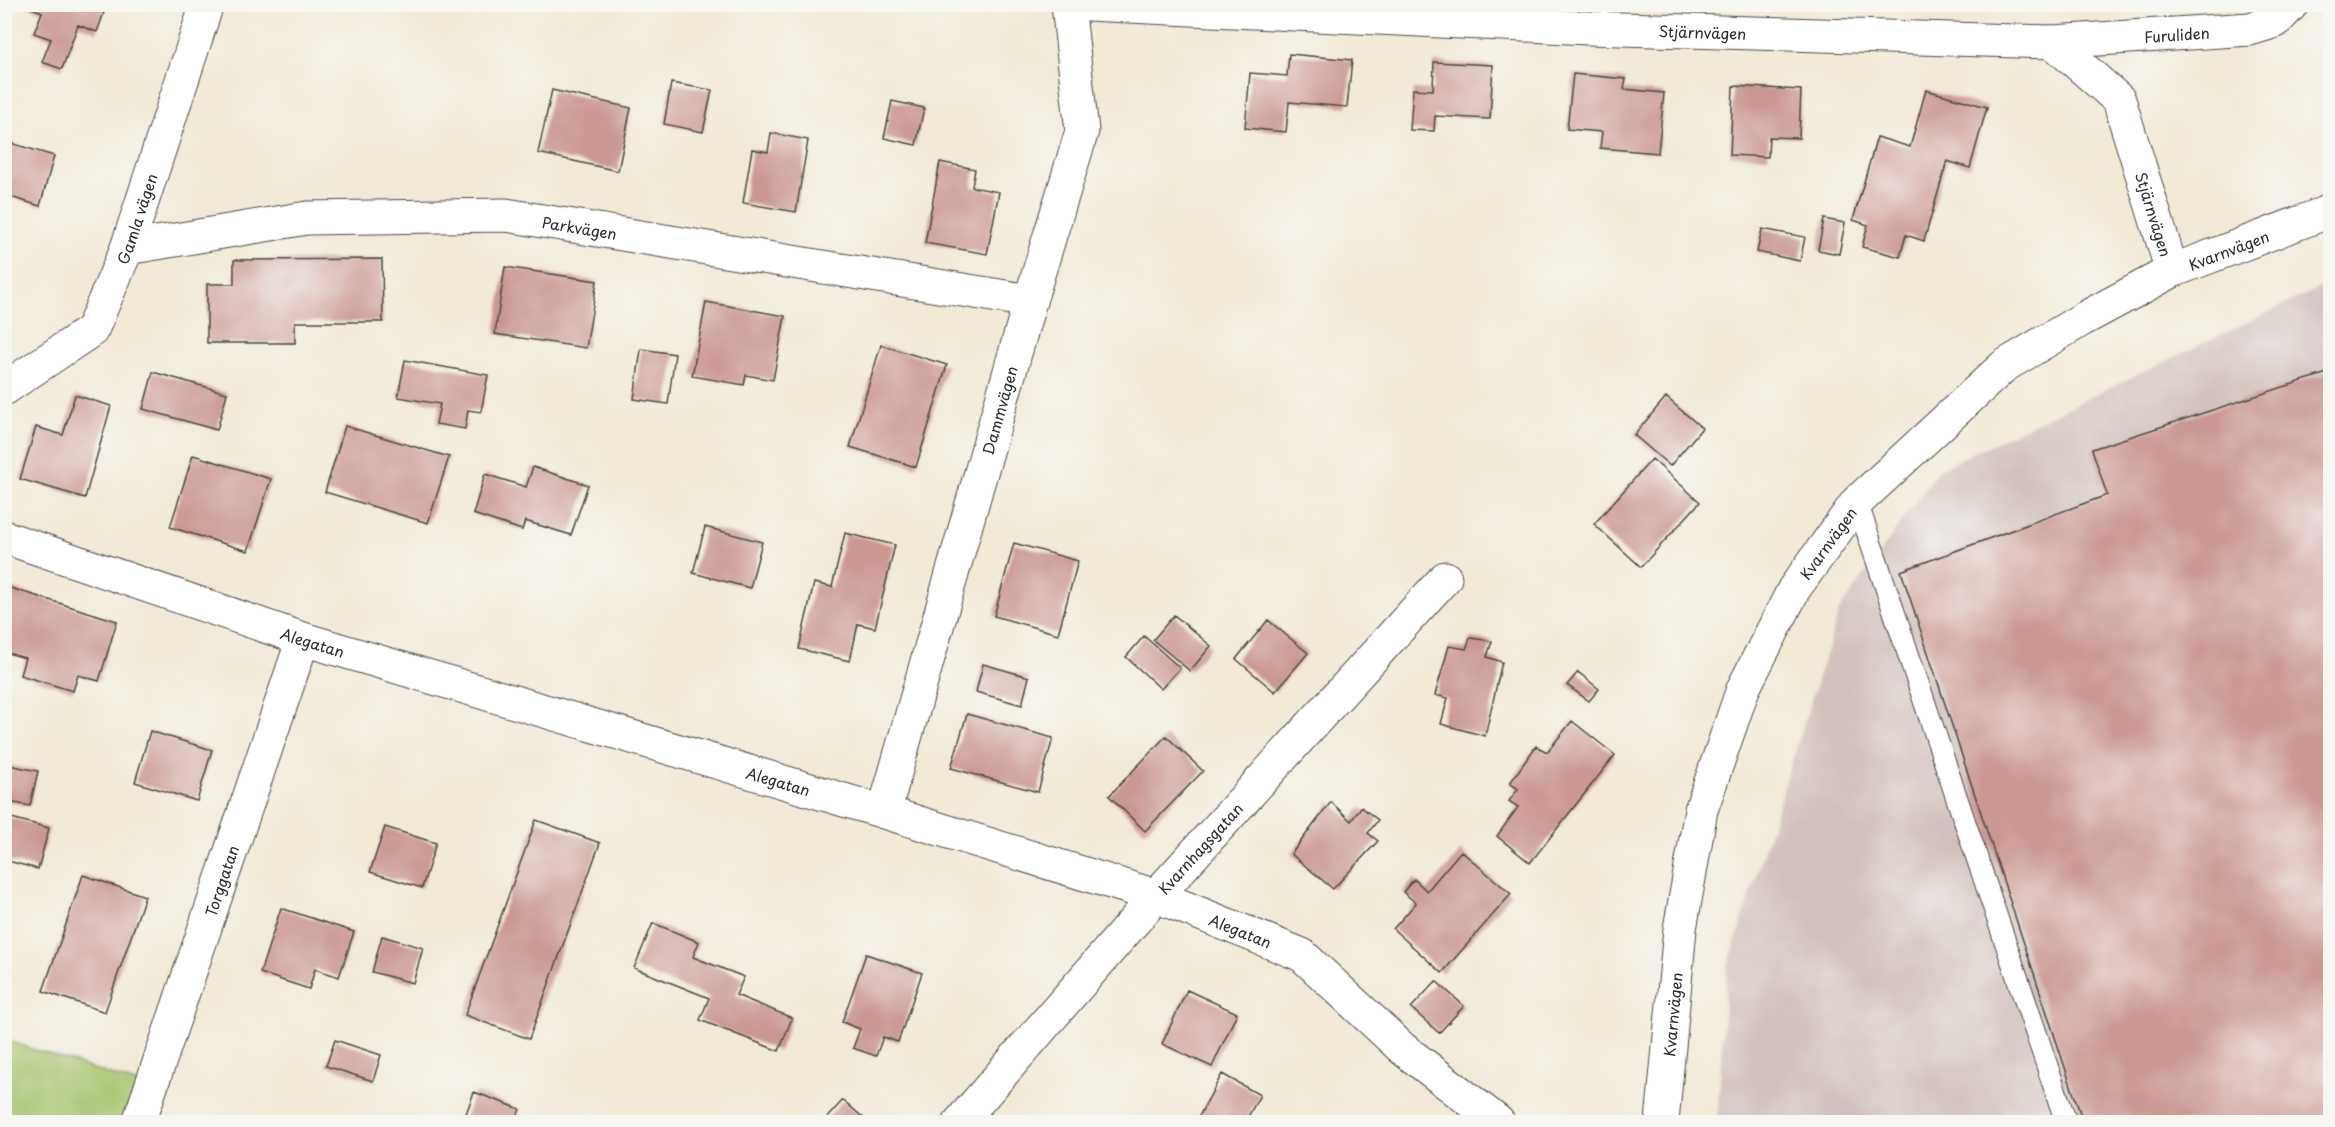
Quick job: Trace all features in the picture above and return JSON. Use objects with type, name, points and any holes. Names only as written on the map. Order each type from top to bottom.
[{"type":"street","name":"Gamla vägen","points":[[4,389],[92,330],[128,248],[207,4]]},
{"type":"street","name":"Dammvägen","points":[[884,812],[1030,301],[1082,131],[1068,4]]},
{"type":"street","name":"Stjärnvägen","points":[[1087,4],[1588,28],[2053,42],[2120,100],[2172,271]]},
{"type":"street","name":"Furuliden","points":[[2053,42],[2250,28],[2276,21],[2292,4]]},
{"type":"street","name":"Kvarnvägen","points":[[1662,1122],[1680,929],[1701,810],[1743,689],[1794,589],[1857,502],[2004,366],[2172,271],[2331,211]]},
{"type":"street","name":"Parkvägen","points":[[128,248],[307,218],[506,215],[1030,301]]},
{"type":"street","name":"Alegatan","points":[[4,537],[303,639],[884,812],[1156,896],[1302,954],[1403,1049],[1498,1122]]},
{"type":"street","name":"Kvarnhagsgatan","points":[[960,1122],[1156,896],[1444,578]]},
{"type":"street","name":"Torggatan","points":[[139,1122],[303,639]]},
{"type":"lane","points":[[1857,502],[2066,1122]]},
{"type":"shaded area","points":[[2330,283],[2330,1122],[1717,1122],[1727,969],[1839,611],[1939,469]]},
{"type":"green space","points":[[5,1040],[151,1088],[139,1122],[5,1122]]},
{"type":"building","points":[[22,4],[107,4],[97,32],[78,25],[62,69],[42,62],[51,39],[34,33],[42,12]]},
{"type":"building","points":[[1289,54],[1352,60],[1347,107],[1289,102],[1286,132],[1245,128],[1250,73],[1287,76]]},
{"type":"building","points":[[1434,62],[1493,65],[1490,119],[1435,116],[1434,131],[1410,130],[1413,89],[1433,90]]},
{"type":"building","points":[[1573,74],[1626,79],[1624,89],[1664,93],[1658,153],[1600,148],[1602,132],[1567,129]]},
{"type":"building","points":[[671,83],[712,90],[703,132],[664,124]]},
{"type":"building","points":[[1733,86],[1801,90],[1799,138],[1769,137],[1768,157],[1730,155]]},
{"type":"building","points":[[552,90],[631,108],[618,171],[538,153]]},
{"type":"building","points":[[1926,90],[1987,107],[1970,168],[1947,161],[1924,241],[1906,235],[1900,257],[1862,247],[1868,225],[1853,220],[1877,137],[1910,147]]},
{"type":"building","points":[[892,101],[924,108],[916,145],[884,138]]},
{"type":"building","points":[[771,133],[808,140],[796,212],[743,203],[752,149],[768,152]]},
{"type":"building","points":[[4,141],[54,156],[40,206],[4,195]]},
{"type":"building","points":[[940,162],[975,169],[972,187],[999,192],[987,254],[925,243]]},
{"type":"building","points":[[1824,219],[1845,223],[1839,254],[1818,250]]},
{"type":"building","points":[[1762,229],[1805,237],[1800,261],[1757,252]]},
{"type":"building","points":[[382,259],[383,322],[295,322],[295,343],[207,343],[207,284],[234,284],[234,260]]},
{"type":"building","points":[[505,267],[597,281],[586,348],[495,334]]},
{"type":"building","points":[[706,302],[785,316],[773,380],[746,375],[744,385],[692,376]]},
{"type":"building","points":[[881,345],[947,365],[916,467],[850,447]]},
{"type":"building","points":[[641,349],[675,354],[668,404],[634,399]]},
{"type":"building","points":[[405,360],[488,375],[481,412],[468,410],[465,429],[436,424],[440,404],[398,397]]},
{"type":"building","points":[[153,372],[227,393],[217,430],[143,409]]},
{"type":"building","points":[[2330,372],[2330,448],[2326,449],[2330,460],[2330,1122],[2083,1122],[1901,571],[2107,495],[2092,449]]},
{"type":"building","points":[[75,395],[111,406],[85,498],[20,479],[36,427],[63,435]]},
{"type":"building","points":[[1666,397],[1702,428],[1670,466],[1634,435]]},
{"type":"building","points":[[345,426],[449,457],[428,523],[325,492]]},
{"type":"building","points":[[193,455],[271,479],[248,551],[170,527]]},
{"type":"building","points":[[1652,459],[1700,502],[1641,567],[1594,524]]},
{"type":"building","points":[[533,467],[588,485],[571,535],[525,521],[522,530],[473,514],[485,474],[526,487]]},
{"type":"building","points":[[705,527],[762,542],[750,588],[693,573]]},
{"type":"building","points":[[845,533],[895,545],[875,628],[858,624],[850,661],[799,649],[814,583],[832,587]]},
{"type":"building","points":[[1014,543],[1078,561],[1058,634],[994,616]]},
{"type":"building","points":[[4,586],[117,621],[99,681],[78,675],[73,691],[20,675],[25,658],[4,652]]},
{"type":"building","points":[[1174,615],[1211,646],[1190,671],[1153,640]]},
{"type":"building","points":[[1268,620],[1308,653],[1275,692],[1236,659]]},
{"type":"building","points":[[1144,636],[1180,668],[1161,689],[1126,657]]},
{"type":"building","points":[[1470,638],[1492,641],[1487,657],[1502,662],[1485,736],[1441,724],[1448,698],[1435,695],[1449,646],[1466,649]]},
{"type":"building","points":[[983,664],[1029,677],[1022,705],[976,692]]},
{"type":"building","points":[[1578,672],[1599,689],[1589,701],[1567,685]]},
{"type":"building","points":[[967,714],[1053,738],[1038,792],[951,768]]},
{"type":"building","points":[[1572,721],[1615,755],[1530,863],[1497,836],[1518,807],[1509,801],[1518,789],[1510,783],[1536,746],[1547,752]]},
{"type":"building","points":[[150,731],[212,750],[197,801],[135,782]]},
{"type":"building","points":[[1166,736],[1203,771],[1145,831],[1109,796]]},
{"type":"building","points":[[4,764],[38,771],[30,806],[4,801]]},
{"type":"building","points":[[1331,802],[1351,821],[1361,807],[1378,820],[1368,833],[1378,841],[1333,889],[1291,854]]},
{"type":"building","points":[[4,816],[49,828],[38,869],[4,860]]},
{"type":"building","points":[[536,820],[600,843],[529,1039],[465,1015]]},
{"type":"building","points":[[385,827],[436,843],[422,888],[370,872]]},
{"type":"building","points":[[1461,851],[1511,894],[1442,973],[1393,929],[1416,903],[1403,892],[1414,879],[1427,891]]},
{"type":"building","points":[[83,875],[145,896],[105,1012],[43,991]]},
{"type":"building","points":[[281,908],[354,932],[339,977],[315,969],[309,989],[260,973]]},
{"type":"building","points":[[653,923],[699,942],[693,957],[744,977],[736,995],[792,1018],[779,1051],[700,1020],[709,998],[634,968]]},
{"type":"building","points":[[382,936],[423,948],[413,983],[372,972]]},
{"type":"building","points":[[866,954],[922,973],[898,1042],[883,1037],[876,1056],[853,1048],[860,1029],[842,1022]]},
{"type":"building","points":[[1436,981],[1464,1006],[1439,1033],[1411,1008]]},
{"type":"building","points":[[1187,990],[1237,1013],[1212,1067],[1162,1044]]},
{"type":"building","points":[[335,1040],[381,1055],[373,1081],[326,1066]]},
{"type":"building","points":[[1222,1074],[1260,1095],[1245,1122],[1201,1122],[1197,1120]]},
{"type":"building","points":[[474,1092],[520,1109],[515,1122],[463,1122]]},
{"type":"building","points":[[843,1100],[868,1122],[823,1122]]}]
